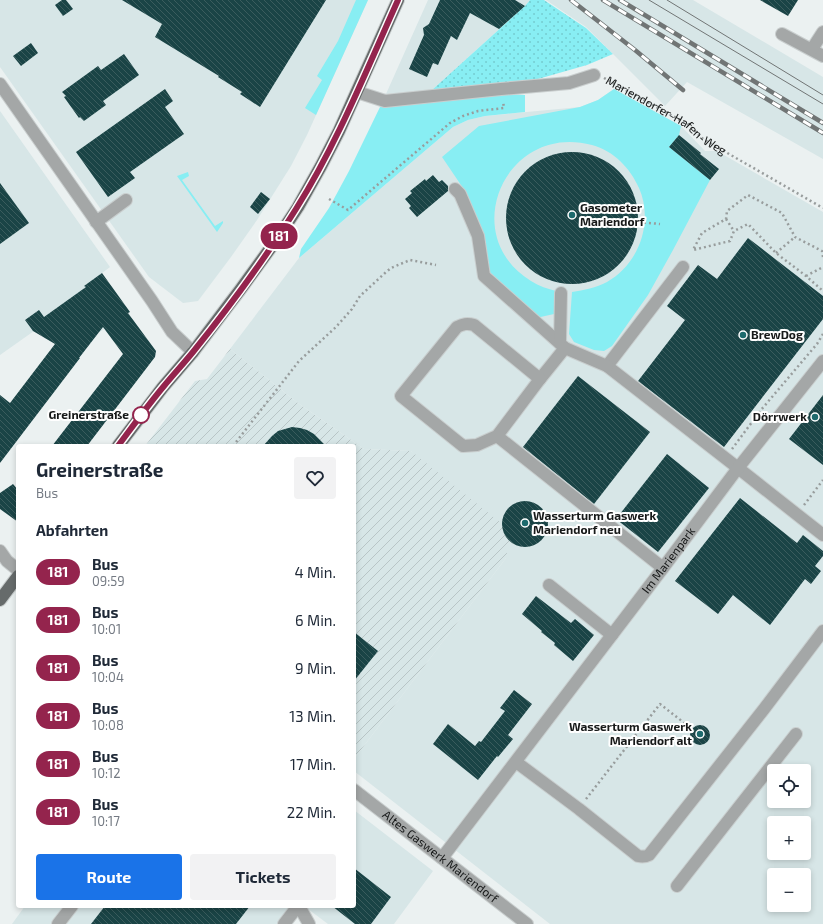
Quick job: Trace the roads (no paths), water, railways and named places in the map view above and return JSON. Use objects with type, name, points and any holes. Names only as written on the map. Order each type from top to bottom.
[{"type":"main road","points":[[120,444],[163,387],[193,352],[257,268],[291,218],[339,131],[398,0]]},
{"type":"main road","points":[[0,600],[16,579]]},
{"type":"street","points":[[812,49],[823,32]]},
{"type":"street","points":[[782,34],[823,56]]},
{"type":"street","name":"Mariendorfer-Hafen-Weg","points":[[357,92],[385,101],[569,83],[594,75]]},
{"type":"street","points":[[0,84],[172,332],[193,352]]},
{"type":"street","points":[[455,189],[460,194],[478,236],[484,276],[562,345],[607,366],[732,462],[823,535]]},
{"type":"street","points":[[96,222],[126,200]]},
{"type":"street","points":[[607,366],[683,267]]},
{"type":"street","points":[[540,379],[474,326],[468,323],[457,327],[401,396],[463,446],[477,445],[497,436],[540,379],[562,345],[561,293]]},
{"type":"street","name":"Im Marienpark","points":[[442,858],[664,568],[726,484],[732,462],[823,361]]},
{"type":"street","points":[[497,436],[664,568]]},
{"type":"street","points":[[0,551],[7,561],[16,568]]},
{"type":"street","points":[[550,585],[612,635]]},
{"type":"street","points":[[516,762],[579,809],[638,856],[643,857],[649,855],[764,709],[823,631]]},
{"type":"street","points":[[677,886],[796,734]]},
{"type":"street","name":"Altes Gaswerk Mariendorf","points":[[356,792],[527,924]]},
{"type":"street","points":[[58,924],[70,908]]},
{"type":"street","points":[[284,924],[296,908]]},
{"type":"street","points":[[299,908],[309,924]]},
{"type":"tram line","points":[[649,0],[823,104]]},
{"type":"tram line","points":[[667,0],[823,95]]},
{"type":"railway","points":[[571,0],[683,90]]},
{"type":"railway","points":[[603,0],[823,133]]},
{"type":"railway","points":[[620,0],[823,123]]},
{"type":"place","name":"Gasometer Mariendorf","points":[[572,215]]},
{"type":"place","name":"BrewDog","points":[[743,335]]},
{"type":"place","name":"Greinerstraße","points":[[141,415]]},
{"type":"place","name":"Dörrwerk","points":[[815,417]]},
{"type":"place","name":"Wasserturm Gaswerk Mariendorf neu","points":[[525,523]]},
{"type":"place","name":"Wasserturm Gaswerk Mariendorf alt","points":[[700,734]]}]
